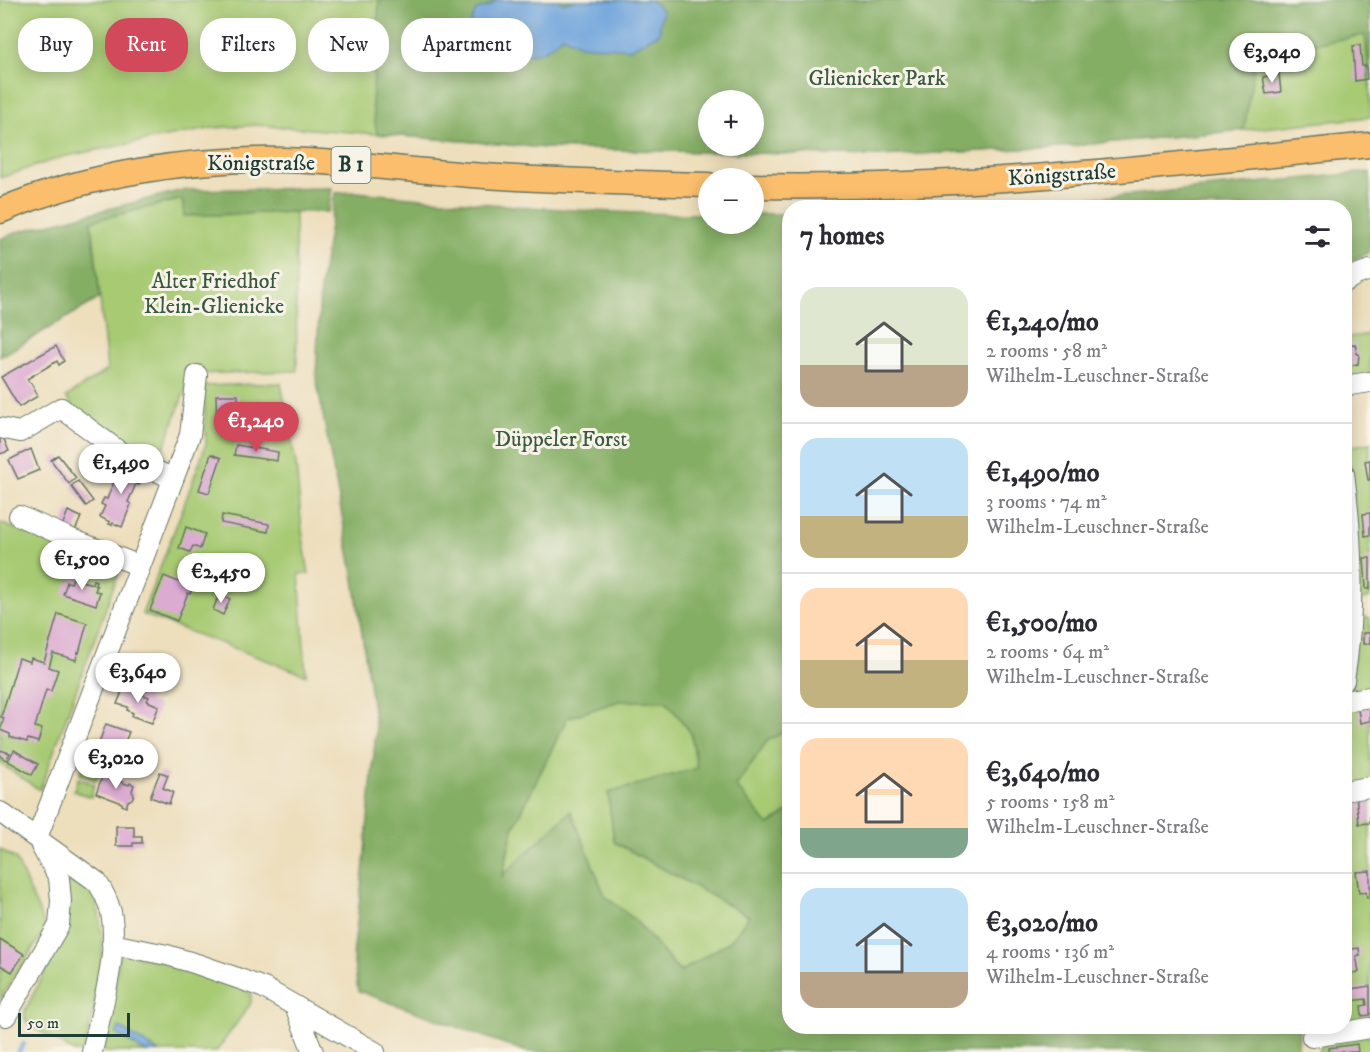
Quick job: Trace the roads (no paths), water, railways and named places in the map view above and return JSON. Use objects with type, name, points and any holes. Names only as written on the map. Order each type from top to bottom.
[{"type":"main road","name":"Königstraße","points":[[764,186],[841,186],[977,181],[1127,170],[1370,145]]},
{"type":"main road","name":"Königstraße","points":[[0,211],[53,192],[97,180],[143,170],[229,161],[285,160],[474,176],[594,183],[698,185]]},
{"type":"street","points":[[1352,277],[1370,270]]},
{"type":"street","points":[[6,1016],[59,925],[62,902],[59,878],[37,838],[190,435],[197,375]]},
{"type":"street","points":[[1352,385],[1370,382]]},
{"type":"street","points":[[0,428],[20,432],[61,408],[124,454],[173,479]]},
{"type":"street","points":[[19,516],[140,566]]},
{"type":"street","points":[[1352,700],[1370,697]]},
{"type":"street","points":[[1352,790],[1370,787]]},
{"type":"street","points":[[0,813],[97,882],[105,896],[113,927],[110,971],[92,1052]]},
{"type":"street","points":[[112,944],[167,955],[220,971],[264,988],[375,1052]]},
{"type":"street","points":[[295,1006],[313,1052]]},
{"type":"street","points":[[1352,1031],[1370,1028]]},
{"type":"street","points":[[1312,1038],[1335,1034]]},
{"type":"water","points":[[496,0],[558,0],[562,3],[577,0],[650,0],[663,11],[660,33],[630,49],[580,45],[563,36],[550,47],[533,54],[533,18],[472,18],[475,11],[491,5]]},
{"type":"water","points":[[119,1027],[159,1052],[145,1052],[116,1034]]},
{"type":"waterway","points":[[18,1052],[24,1044]]},
{"type":"park label","name":"Glienicker Park","points":[[877,78]]},
{"type":"park label","name":"Alter Friedhof Klein-Glienicke","points":[[214,294]]},
{"type":"park label","name":"Düppeler Forst","points":[[561,439]]}]
